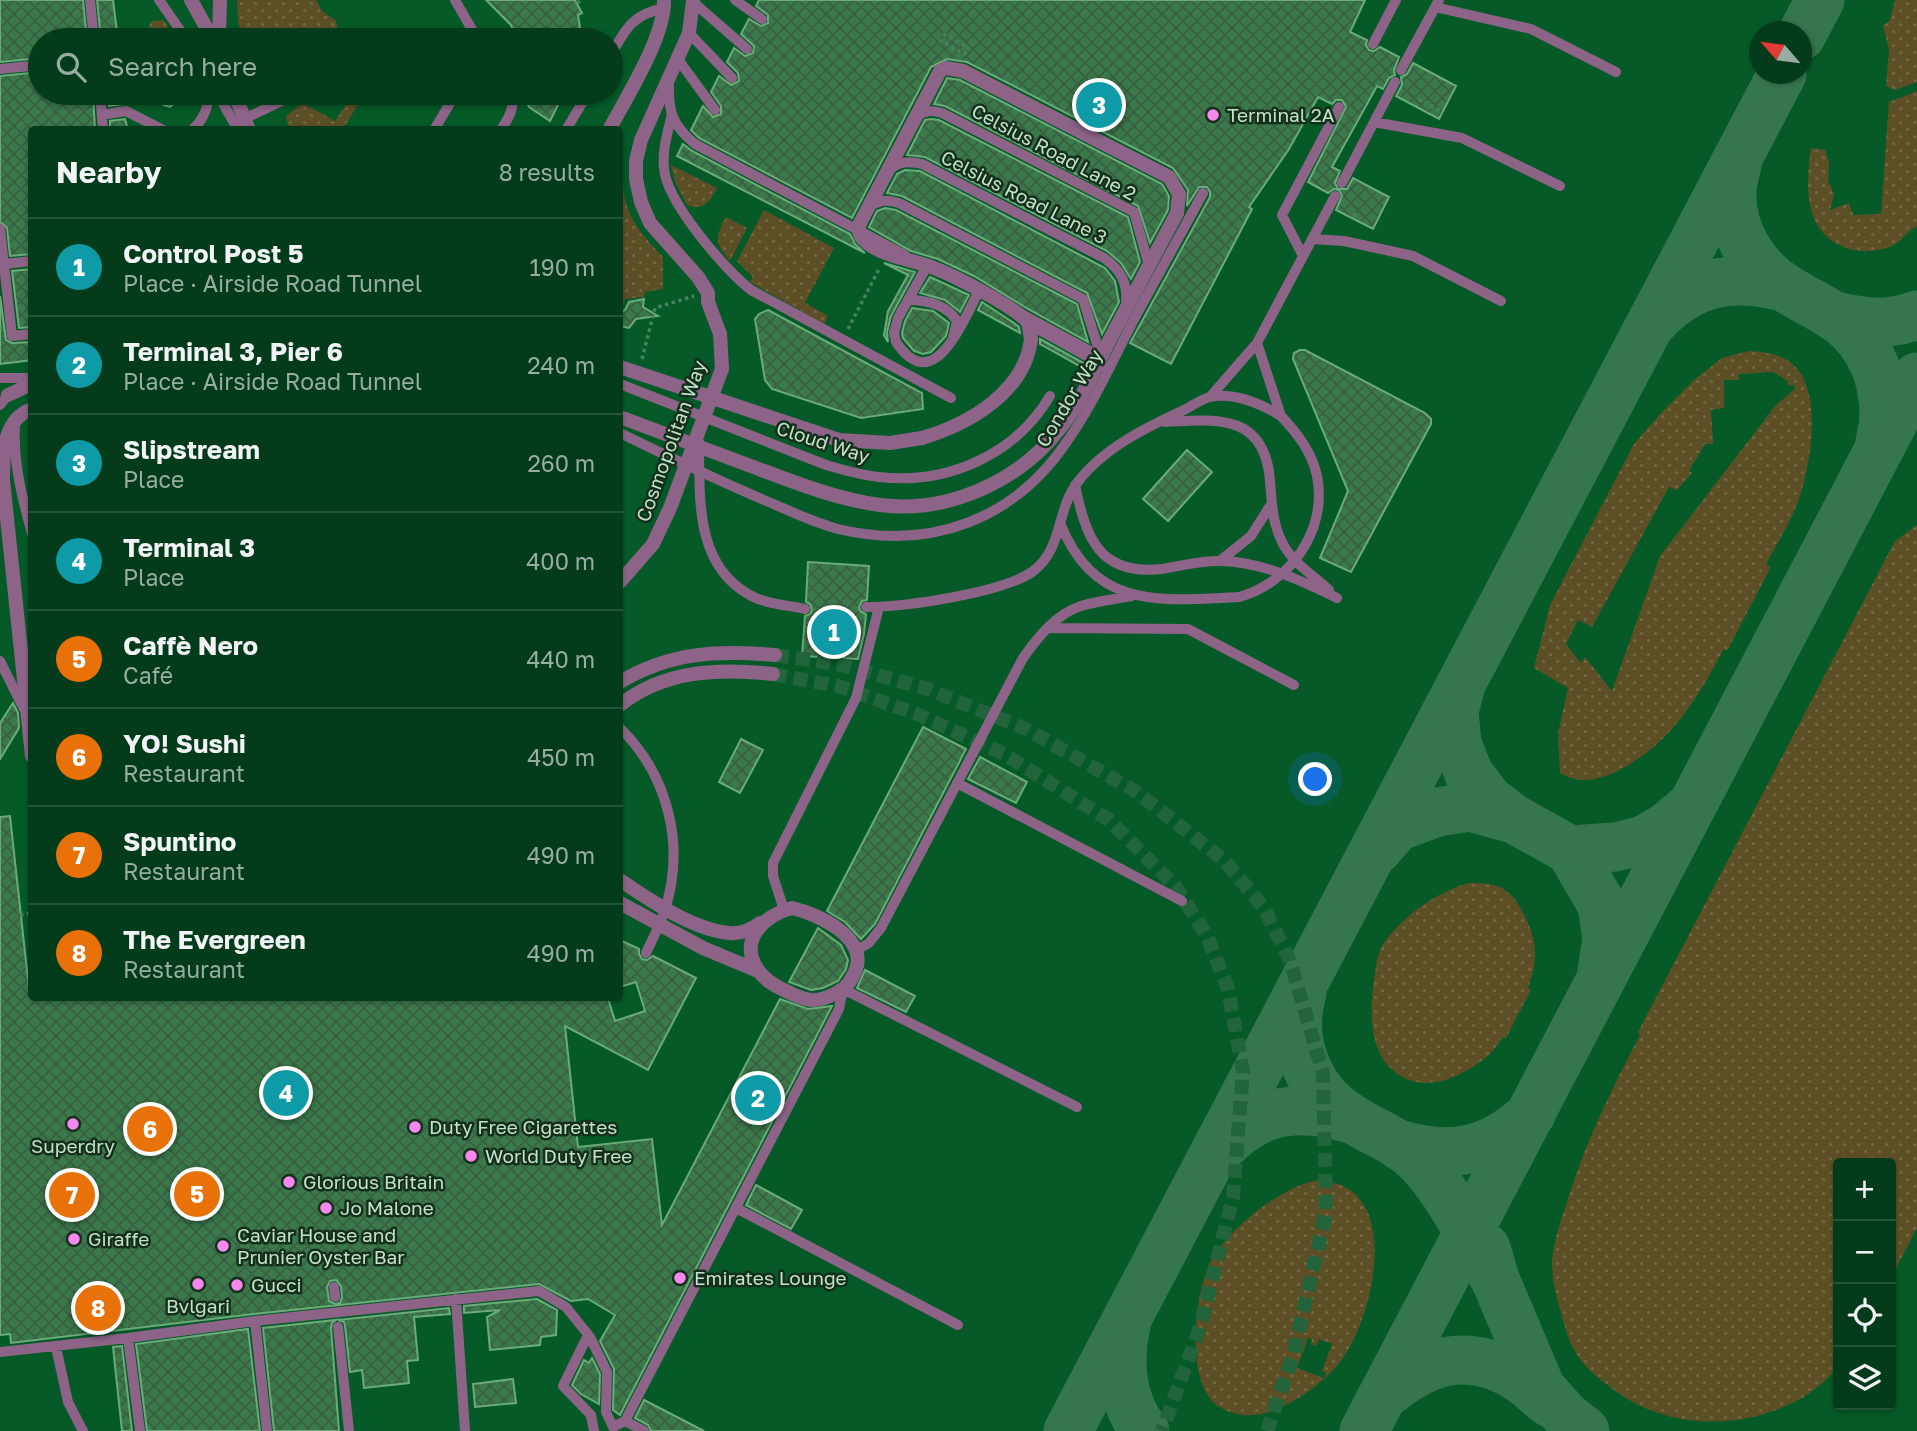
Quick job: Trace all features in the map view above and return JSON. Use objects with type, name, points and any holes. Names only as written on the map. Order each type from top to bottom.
[{"type":"street","points":[[191,0],[206,28]]},
{"type":"street","points":[[219,28],[220,0]]},
{"type":"street","name":"Cosmopolitan Way","points":[[623,579],[653,544],[670,508],[722,369],[720,334],[708,302],[708,293],[698,277],[653,226],[645,212],[636,171],[638,151],[689,33],[693,1]]},
{"type":"street","points":[[623,103],[650,51],[664,4]]},
{"type":"street","points":[[623,368],[839,440],[890,443],[922,438],[947,431],[992,403],[1020,375],[1029,353],[1031,329],[1028,321],[1011,308],[927,266],[881,251],[865,242],[859,234],[863,214],[935,76],[946,68],[954,68],[1161,172],[1177,187],[1180,203],[1178,213],[1111,338],[1105,363],[1069,416],[1039,452],[991,485],[934,504],[882,505],[805,486],[623,418]]},
{"type":"street","points":[[237,105],[243,126]]},
{"type":"street","points":[[611,126],[622,105]]},
{"type":"street","points":[[3,399],[28,386]]},
{"type":"street","points":[[28,410],[20,413],[8,432],[3,454],[3,480],[28,724]]},
{"type":"street","points":[[623,680],[664,660],[699,653],[744,652],[775,655]]},
{"type":"street","points":[[623,703],[645,688],[669,678],[701,672],[744,671],[773,674]]},
{"type":"street","points":[[623,882],[683,917],[702,926],[729,933],[751,930],[766,919],[784,910],[792,908],[806,911],[839,929],[857,950],[858,965],[851,980],[843,989],[828,997],[813,1000],[798,997],[768,981],[758,971],[752,959],[752,944],[756,931],[766,919]]},
{"type":"street","points":[[623,905],[703,948],[758,971]]},
{"type":"lane","points":[[90,0],[93,28]]},
{"type":"lane","points":[[159,0],[179,28]]},
{"type":"lane","points":[[455,0],[471,28]]},
{"type":"lane","points":[[734,0],[762,19]]},
{"type":"lane","points":[[1373,44],[1396,0]]},
{"type":"lane","points":[[693,1],[747,49]]},
{"type":"lane","points":[[623,34],[638,16],[664,4]]},
{"type":"lane","points":[[1401,70],[1437,4],[1531,29],[1616,72]]},
{"type":"lane","points":[[689,33],[732,78]]},
{"type":"lane","points":[[677,58],[715,110]]},
{"type":"lane","points":[[0,69],[28,66]]},
{"type":"lane","points":[[669,76],[669,103],[672,114],[682,134],[695,144],[839,218],[1105,363]]},
{"type":"lane","points":[[1342,183],[1395,82]]},
{"type":"lane","points":[[101,105],[103,126]]},
{"type":"lane","points":[[196,126],[208,105]]},
{"type":"lane","points":[[226,105],[243,126],[278,105]]},
{"type":"lane","points":[[436,126],[449,105]]},
{"type":"lane","points":[[504,126],[511,114],[512,105]]},
{"type":"lane","points":[[568,126],[581,105]]},
{"type":"lane","points":[[1303,256],[1282,215],[1339,107]]},
{"type":"lane","points":[[102,115],[126,111],[155,126]]},
{"type":"lane","name":"Celsius Road Lane 2","points":[[911,123],[924,112],[942,113],[1134,212],[1149,265]]},
{"type":"lane","points":[[672,114],[665,143],[664,169],[670,191],[735,277],[751,290],[951,398]]},
{"type":"lane","points":[[1374,122],[1462,138],[1560,186]]},
{"type":"lane","name":"Celsius Road Lane 3","points":[[883,176],[901,163],[912,161],[922,164],[1104,258],[1116,267],[1127,291],[1126,305],[1111,338]]},
{"type":"lane","name":"Condor Way","points":[[623,434],[802,517],[837,528],[878,536],[915,536],[953,529],[989,514],[1025,490],[1068,441],[1105,363],[1139,310],[1203,193]]},
{"type":"lane","points":[[866,607],[970,594],[1020,579],[1035,570],[1050,554],[1057,541],[1059,523],[1075,485],[1094,465],[1120,445],[1158,422],[1210,397],[1257,343],[1335,196]]},
{"type":"lane","points":[[863,214],[880,201],[899,203],[1083,299],[1105,363]]},
{"type":"lane","points":[[0,229],[4,264],[4,304],[12,336],[28,334]]},
{"type":"lane","points":[[1312,239],[1344,242],[1413,256],[1501,301]]},
{"type":"lane","points":[[4,264],[28,261]]},
{"type":"lane","points":[[927,266],[898,318],[894,333],[896,342],[906,354],[919,361],[934,360],[946,351],[979,291]]},
{"type":"lane","points":[[908,300],[931,302],[953,314],[957,321],[953,340]]},
{"type":"lane","points":[[1011,308],[1105,363]]},
{"type":"lane","points":[[1257,343],[1281,416]]},
{"type":"lane","points":[[0,378],[28,378]]},
{"type":"lane","name":"Cloud Way","points":[[623,385],[826,465],[859,474],[899,479],[942,474],[985,458],[1027,428],[1050,396]]},
{"type":"lane","points":[[857,950],[869,943],[881,928],[1023,658],[1048,628],[1079,606],[1132,596],[1197,599],[1238,597],[1255,592],[1272,583],[1303,551],[1312,531],[1318,506],[1317,474],[1304,444],[1281,416],[1258,402],[1210,397]]},
{"type":"lane","points":[[1075,485],[1082,521],[1090,540],[1121,564],[1136,570],[1221,561],[1269,569],[1337,598],[1289,553],[1276,528],[1270,505],[1269,469],[1264,453],[1247,431],[1221,420],[1158,422]]},
{"type":"lane","points":[[15,422],[14,448],[18,479],[28,518]]},
{"type":"lane","points":[[699,427],[700,510],[709,550],[725,576],[748,594],[773,603],[805,609]]},
{"type":"lane","points":[[1221,561],[1251,536],[1270,505]]},
{"type":"lane","points":[[1059,523],[1069,545],[1090,573],[1132,596]]},
{"type":"lane","points":[[784,910],[773,863],[856,698],[879,607]]},
{"type":"lane","points":[[1048,628],[1188,629],[1294,685]]},
{"type":"lane","points":[[19,630],[28,638]]},
{"type":"lane","points":[[0,661],[27,716]]},
{"type":"lane","points":[[623,731],[637,745],[653,770],[666,802],[674,836],[673,875],[664,913],[646,953]]},
{"type":"lane","points":[[957,783],[1182,901]]},
{"type":"lane","points":[[0,1352],[255,1321],[539,1291],[566,1307],[588,1335],[607,1372],[606,1412],[613,1429],[625,1421],[839,1009],[843,989],[1077,1107]]},
{"type":"lane","points":[[736,1208],[958,1325]]},
{"type":"lane","points":[[456,1299],[465,1431]]},
{"type":"lane","points":[[255,1321],[267,1431]]},
{"type":"lane","points":[[338,1327],[349,1431]]},
{"type":"lane","points":[[588,1335],[563,1386],[591,1415],[594,1431]]},
{"type":"lane","points":[[128,1338],[140,1431]]},
{"type":"lane","points":[[56,1347],[68,1402],[83,1431]]},
{"type":"lane","points":[[625,1421],[644,1431]]},
{"type":"path","points":[[577,3],[582,0]]},
{"type":"path","points":[[941,38],[966,51]]},
{"type":"path","points":[[1422,99],[1420,100],[1443,112]]},
{"type":"path","points":[[1354,213],[1355,220]]},
{"type":"path","points":[[835,335],[839,327],[847,331],[881,266],[871,262]]},
{"type":"path","points":[[655,308],[708,293]]},
{"type":"path","points":[[20,915],[28,914]]},
{"type":"path","points":[[78,1001],[78,1006]]},
{"type":"shaded area","points":[[0,0],[1917,0],[1917,1431],[0,1431]]},
{"type":"shaded area","points":[[237,0],[316,0],[322,11],[336,21],[338,28],[240,28]]},
{"type":"shaded area","points":[[1895,0],[1917,0],[1917,82],[1895,90],[1886,86],[1889,50],[1883,26],[1890,20]]},
{"type":"shaded area","points":[[164,20],[168,28],[148,28],[152,21]]},
{"type":"shaded area","points":[[1917,91],[1917,226],[1896,244],[1881,250],[1858,251],[1837,244],[1820,229],[1811,210],[1808,183],[1811,148],[1825,150],[1829,162],[1828,181],[1834,194],[1830,210],[1849,203],[1853,215],[1881,214],[1889,102]]},
{"type":"shaded area","points":[[300,105],[307,105],[335,121],[346,105],[358,105],[345,126],[288,126],[286,116]]},
{"type":"shaded area","points":[[671,165],[717,188],[709,201],[698,207],[687,205],[675,182]]},
{"type":"shaded area","points":[[623,183],[624,196],[633,219],[663,257],[663,289],[645,292],[644,297],[625,299],[623,306]]},
{"type":"shaded area","points":[[764,210],[834,248],[805,303],[828,316],[824,324],[750,282],[753,277],[737,261]]},
{"type":"shaded area","points":[[726,217],[747,228],[730,261],[718,240],[719,230]]},
{"type":"shaded area","points":[[1749,351],[1770,354],[1790,362],[1801,374],[1811,407],[1812,426],[1808,464],[1800,496],[1766,564],[1771,567],[1727,651],[1724,649],[1684,715],[1659,743],[1627,766],[1593,779],[1570,778],[1560,773],[1558,733],[1568,688],[1534,668],[1550,605],[1634,444],[1694,380],[1722,358]],"holes":[[[1773,372],[1788,381],[1788,386],[1794,385],[1795,389],[1776,405],[1660,556],[1612,691],[1585,657],[1581,663],[1566,644],[1578,620],[1592,627],[1669,487],[1677,490],[1692,473],[1689,471],[1705,444],[1713,444],[1711,410],[1724,408],[1724,380],[1739,380],[1739,374]]]},
{"type":"shaded area","points":[[1917,525],[1917,1228],[1896,1268],[1896,1158],[1833,1158],[1833,1372],[1802,1398],[1779,1409],[1730,1421],[1679,1419],[1632,1401],[1605,1384],[1579,1358],[1568,1337],[1553,1280],[1555,1240],[1590,1139],[1640,1035],[1638,1032],[1895,541]]},
{"type":"shaded area","points":[[1469,883],[1490,884],[1502,888],[1520,907],[1534,942],[1534,965],[1528,988],[1531,990],[1506,1038],[1502,1038],[1483,1060],[1448,1079],[1432,1083],[1416,1082],[1389,1067],[1375,1042],[1372,995],[1378,956],[1391,934],[1421,906],[1444,892]]},
{"type":"shaded area","points":[[1320,1180],[1341,1185],[1359,1199],[1370,1219],[1375,1244],[1374,1271],[1360,1326],[1337,1366],[1324,1379],[1302,1396],[1263,1414],[1242,1415],[1228,1411],[1209,1397],[1201,1380],[1197,1360],[1197,1315],[1206,1274],[1220,1247],[1245,1221],[1275,1199],[1306,1183]],"holes":[[[1308,1338],[1312,1339],[1311,1344],[1316,1346],[1319,1339],[1332,1344],[1322,1371],[1326,1373],[1324,1378],[1297,1368]]]},
{"type":"building","points":[[0,0],[83,0],[86,28],[28,28],[28,59],[0,62]]},
{"type":"building","points":[[97,0],[113,0],[116,28],[100,28]]},
{"type":"building","points":[[486,0],[575,0],[582,13],[578,15],[580,28],[512,28]]},
{"type":"building","points":[[759,0],[1365,0],[1350,32],[1367,40],[1369,50],[1374,51],[1380,47],[1399,57],[1395,75],[1389,78],[1383,89],[1377,86],[1332,167],[1340,171],[1335,183],[1338,189],[1347,189],[1353,178],[1389,197],[1373,229],[1336,210],[1342,196],[1339,190],[1334,189],[1328,193],[1308,182],[1346,107],[1342,100],[1336,100],[1332,104],[1318,97],[1289,149],[1249,207],[1252,209],[1171,364],[1130,343],[1210,197],[1207,187],[1199,187],[1187,206],[1188,190],[1173,168],[967,62],[947,59],[931,67],[852,218],[699,138],[691,130],[703,106],[713,117],[721,114],[721,106],[711,92],[719,76],[731,85],[739,81],[738,73],[727,62],[734,48],[745,56],[753,53],[754,46],[741,34],[749,19],[761,26],[768,23],[768,15],[756,6]]},
{"type":"building","points":[[1413,63],[1456,86],[1439,119],[1396,96],[1402,85],[1401,77],[1407,74]]},
{"type":"building","points":[[28,73],[28,105],[94,105],[95,126],[28,126],[28,254],[10,256],[7,228],[0,222],[0,76]]},
{"type":"building","points":[[947,78],[960,80],[1162,184],[1169,196],[1168,210],[1150,243],[1138,206],[945,106],[934,104]]},
{"type":"building","points":[[528,105],[558,105],[550,121]]},
{"type":"building","points":[[125,119],[127,126],[110,126],[110,121]]},
{"type":"building","points":[[925,120],[939,120],[1128,217],[1140,262],[1131,279],[1121,263],[1107,251],[925,157],[907,155]]},
{"type":"building","points":[[683,144],[850,234],[855,244],[865,253],[677,156]]},
{"type":"building","points":[[905,170],[920,171],[1105,268],[1115,281],[1119,302],[1102,334],[1087,293],[902,196],[887,193],[897,174]]},
{"type":"building","points":[[885,208],[896,210],[1077,304],[1088,342],[974,276],[938,259],[911,251],[869,227],[877,211]]},
{"type":"building","points":[[884,263],[915,272],[891,316],[887,332],[888,342],[884,335],[888,311],[908,275]]},
{"type":"building","points":[[28,269],[28,327],[19,328],[12,271]]},
{"type":"building","points":[[930,277],[969,295],[960,312],[945,300],[920,293]]},
{"type":"building","points":[[0,296],[6,340],[12,343],[28,342],[28,360],[0,364]]},
{"type":"building","points":[[644,299],[643,307],[658,316],[636,319],[629,328],[623,327],[623,311],[629,302]]},
{"type":"building","points":[[982,302],[1019,327],[1020,333],[978,310]]},
{"type":"building","points":[[912,308],[933,311],[949,323],[946,336],[931,352],[923,354],[914,351],[903,338],[905,321]]},
{"type":"building","points":[[768,310],[922,393],[923,409],[861,418],[772,389],[765,380],[755,319]]},
{"type":"building","points":[[1040,339],[1087,365],[1085,369],[1040,344]]},
{"type":"building","points":[[1305,350],[1425,413],[1431,419],[1431,424],[1351,572],[1320,558],[1348,491],[1293,359],[1294,353]]},
{"type":"building","points":[[1187,450],[1212,472],[1168,521],[1143,499]]},
{"type":"building","points":[[808,562],[869,566],[867,600],[862,601],[859,607],[860,611],[866,614],[858,659],[802,656],[805,616],[812,610],[806,602]]},
{"type":"building","points":[[13,703],[18,713],[19,728],[0,759],[0,723]]},
{"type":"building","points":[[923,727],[966,749],[875,924],[861,939],[845,922],[827,911]]},
{"type":"building","points":[[741,739],[763,750],[740,793],[719,782]]},
{"type":"building","points":[[980,757],[1027,782],[1016,803],[968,779]]},
{"type":"building","points":[[10,816],[28,1001],[609,1001],[615,1021],[645,1011],[636,982],[623,986],[623,941],[639,949],[642,959],[647,960],[653,956],[696,978],[648,1070],[565,1026],[578,1147],[652,1139],[662,1225],[780,999],[808,1009],[832,1006],[620,1415],[613,1410],[614,1369],[600,1341],[615,1315],[588,1299],[571,1301],[539,1284],[11,1343],[10,1334],[0,1335],[0,817]],"holes":[[[336,1280],[341,1286],[340,1303],[329,1301],[327,1287],[330,1281]]]},
{"type":"building","points":[[818,928],[841,945],[848,960],[838,981],[811,990],[789,982]]},
{"type":"building","points":[[865,970],[915,996],[906,1012],[857,988]]},
{"type":"building","points":[[756,1185],[802,1210],[791,1229],[746,1205]]},
{"type":"building","points":[[537,1299],[557,1310],[556,1335],[541,1337],[540,1345],[490,1350],[487,1317],[500,1310],[464,1313],[464,1306]]},
{"type":"building","points":[[449,1308],[450,1314],[414,1317],[418,1360],[407,1361],[409,1383],[364,1388],[362,1370],[350,1372],[345,1326],[344,1322],[338,1320]]},
{"type":"building","points":[[336,1320],[331,1328],[339,1431],[274,1431],[263,1328]]},
{"type":"building","points":[[248,1329],[260,1431],[147,1431],[136,1344]]},
{"type":"building","points":[[122,1346],[132,1431],[122,1431],[113,1347]]},
{"type":"building","points":[[592,1358],[600,1374],[599,1404],[581,1394],[572,1385],[584,1360],[589,1363]]},
{"type":"building","points":[[513,1379],[516,1403],[475,1407],[473,1384]]},
{"type":"building","points":[[644,1400],[704,1431],[651,1431],[648,1425],[635,1418]]},
{"type":"taxiway","points":[[1809,21],[1820,0]]},
{"type":"taxiway","points":[[1068,1431],[1777,84]]},
{"type":"taxiway","points":[[1737,165],[1732,189],[1735,220],[1753,258],[1784,287],[1848,327],[1871,357],[1883,399],[1884,417],[1880,441]]},
{"type":"taxiway","points":[[1654,321],[1682,297],[1713,284],[1746,281],[1783,287]]},
{"type":"taxiway","points":[[1832,315],[1875,322],[1896,321],[1917,315]]},
{"type":"taxiway","points":[[1364,1431],[1917,377]]},
{"type":"taxiway","points":[[1460,689],[1454,711],[1457,743],[1469,774],[1489,800],[1514,819]]},
{"type":"taxiway","points":[[1377,850],[1397,827],[1437,812],[1470,807],[1514,819],[1570,850],[1615,847],[1644,840],[1666,827],[1690,807]]},
{"type":"taxiway","points":[[1570,850],[1602,905],[1607,939],[1602,971]]},
{"type":"taxiway","points":[[1302,993],[1298,1011],[1300,1047],[1313,1080],[1336,1107],[1404,1148],[1430,1173],[1450,1201],[1495,1279]]},
{"type":"taxiway","points":[[1219,1150],[1249,1125],[1280,1113],[1314,1111],[1351,1119]]},
{"type":"taxiway","points":[[1398,1144],[1435,1151],[1469,1149],[1501,1137],[1531,1114]]},
{"type":"taxiway","points":[[1486,1248],[1495,1279],[1541,1388],[1566,1416],[1585,1431]]},
{"type":"taxiway","points":[[1126,1326],[1122,1353],[1126,1394],[1145,1431]]},
{"type":"taxiway","points":[[1382,1397],[1413,1374],[1446,1362],[1462,1360],[1497,1367],[1516,1376],[1550,1403]]},
{"type":"tunnel","points":[[775,655],[837,664],[925,688],[1026,729],[1135,791],[1224,860],[1264,908],[1290,961],[1323,1073],[1326,1213],[1293,1356],[1267,1431]]},
{"type":"tunnel","points":[[773,674],[838,686],[917,714],[1004,754],[1109,820],[1176,887],[1207,936],[1228,989],[1243,1071],[1233,1197],[1200,1327],[1162,1431]]},
{"type":"place","name":"Slipstream","points":[[1099,105]]},
{"type":"place","name":"Terminal 2A","points":[[1213,115]]},
{"type":"place","name":"Control Post 5","points":[[834,632]]},
{"type":"place","name":"Terminal 3","points":[[286,1093]]},
{"type":"place","name":"Terminal 3, Pier 6","points":[[758,1098]]},
{"type":"place","name":"Superdry","points":[[73,1124]]},
{"type":"place","name":"Duty Free Cigarettes","points":[[415,1127]]},
{"type":"place","name":"YO! Sushi","points":[[150,1129]]},
{"type":"place","name":"World Duty Free","points":[[471,1156]]},
{"type":"place","name":"Glorious Britain","points":[[289,1182]]},
{"type":"place","name":"Caffè Nero","points":[[197,1194]]},
{"type":"place","name":"Spuntino","points":[[72,1195]]},
{"type":"place","name":"Jo Malone","points":[[326,1208]]},
{"type":"place","name":"Giraffe","points":[[74,1239]]},
{"type":"place","name":"Caviar House and Prunier Oyster Bar","points":[[223,1246]]},
{"type":"place","name":"Emirates Lounge","points":[[680,1278]]},
{"type":"place","name":"Bvlgari","points":[[198,1284]]},
{"type":"place","name":"Gucci","points":[[237,1285]]},
{"type":"place","name":"The Evergreen","points":[[98,1308]]}]
